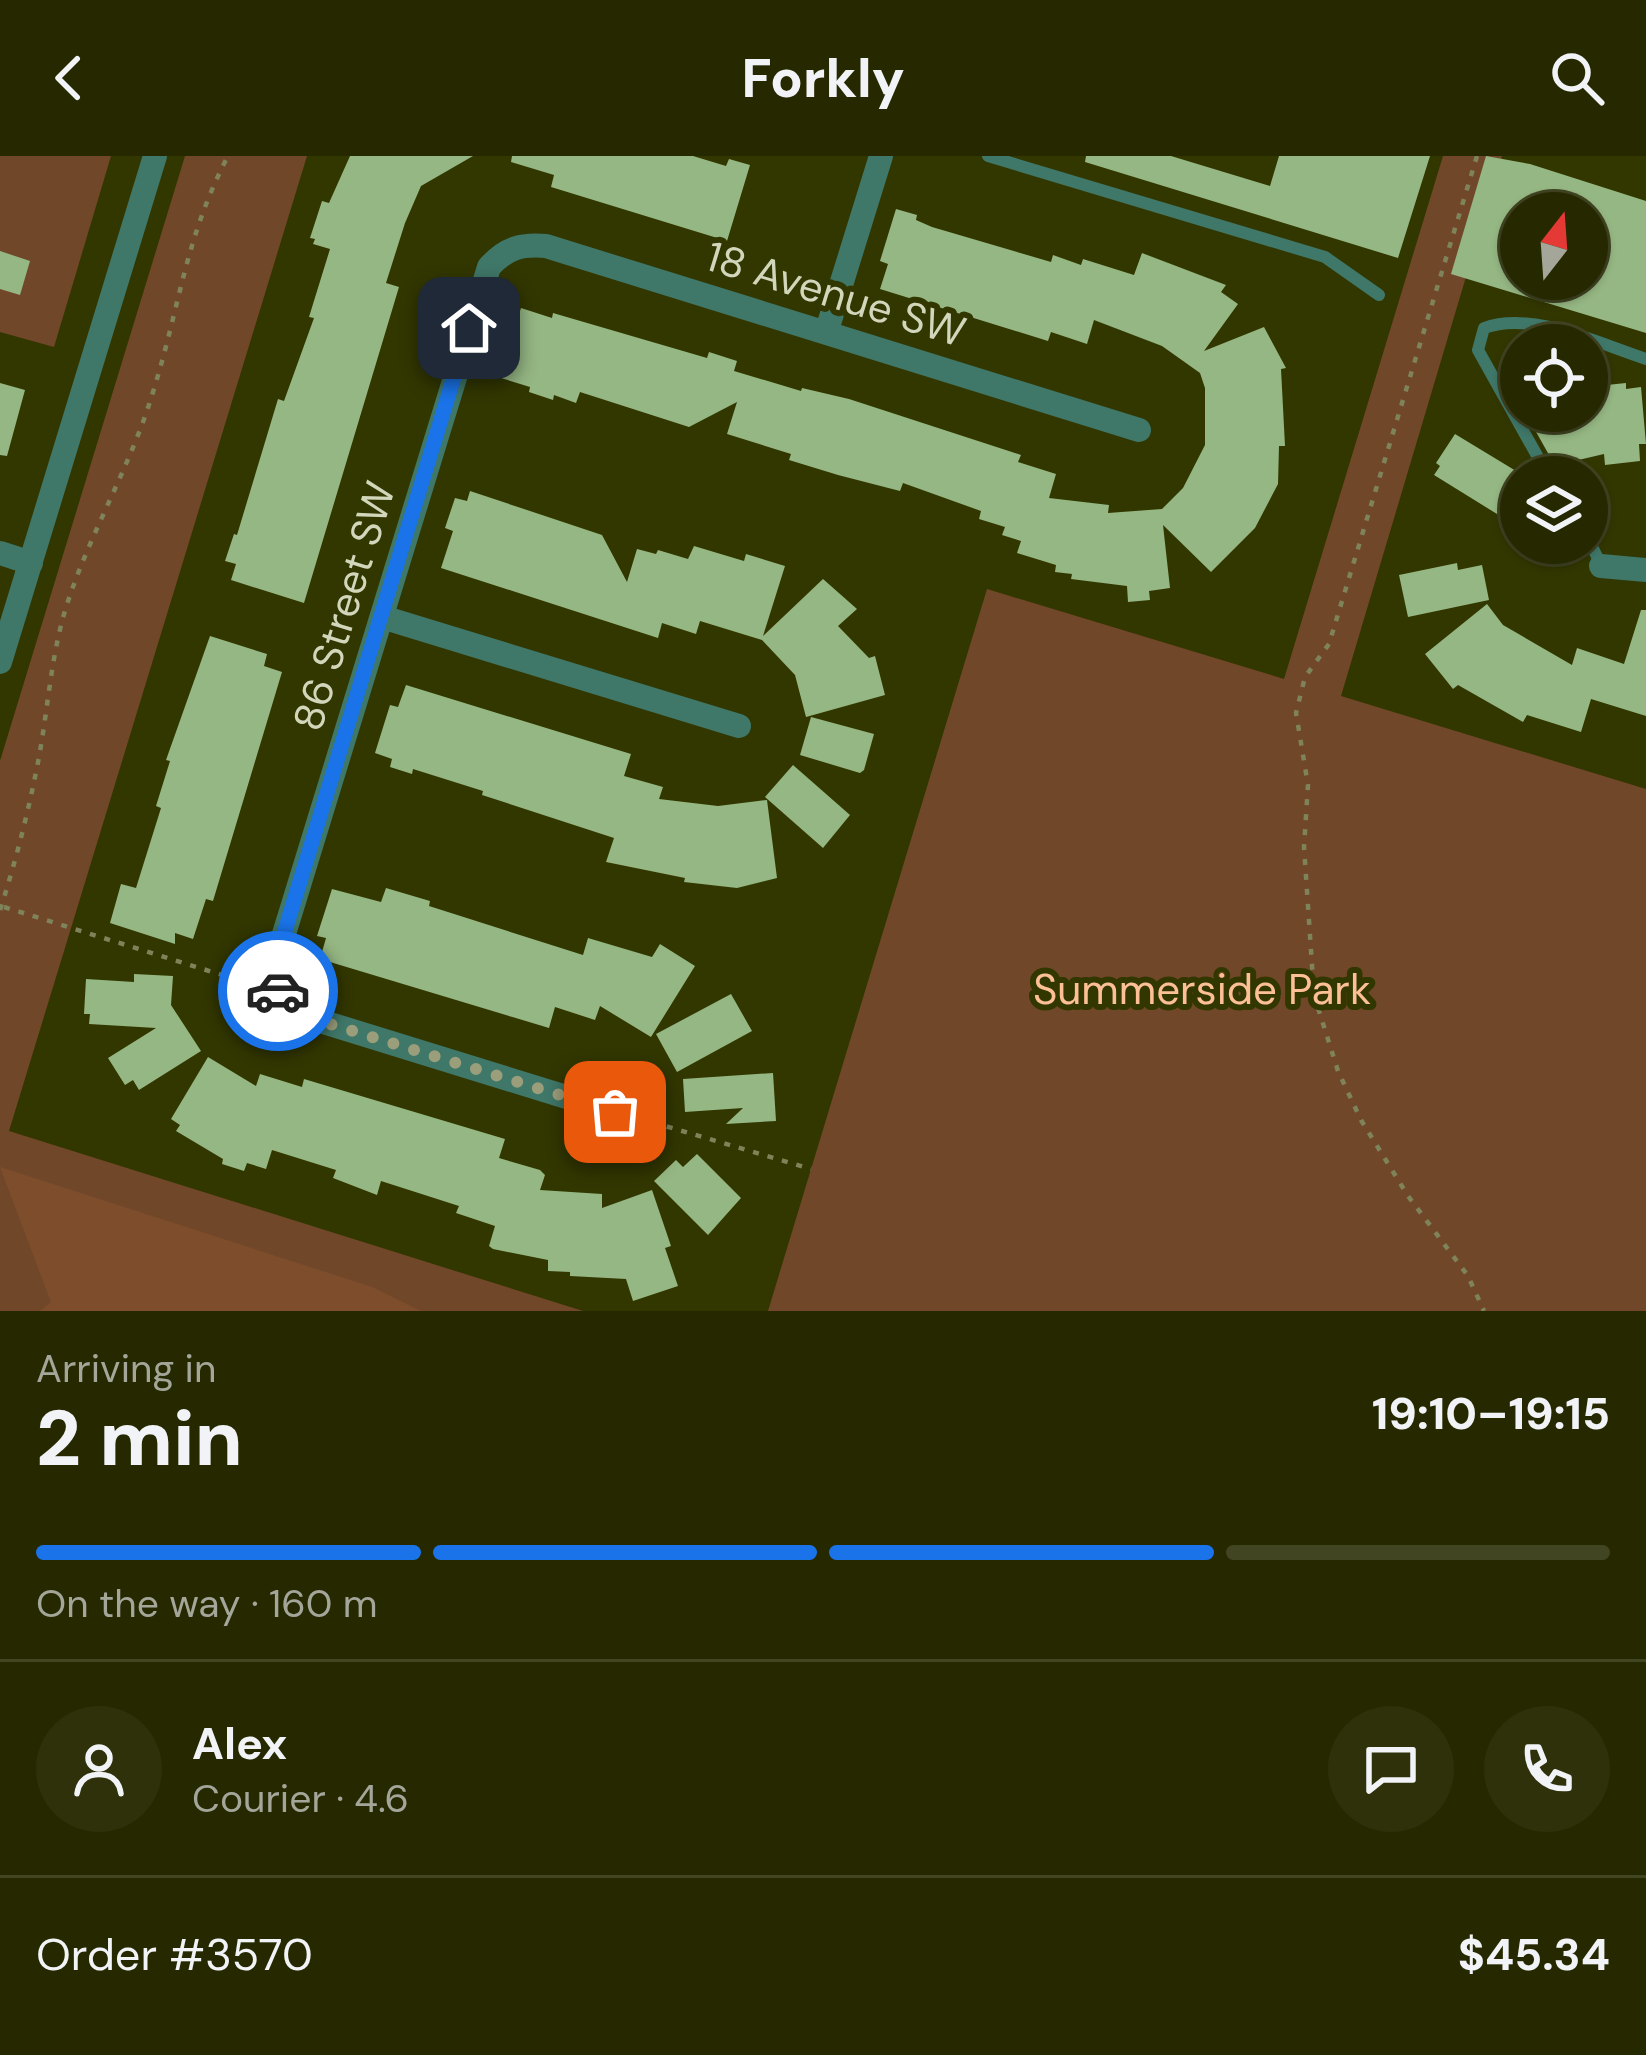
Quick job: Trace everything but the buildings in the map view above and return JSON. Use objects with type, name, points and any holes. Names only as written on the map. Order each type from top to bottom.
[{"type":"street","points":[[0,662],[155,156]]},
{"type":"street","points":[[827,330],[881,156]]},
{"type":"street","name":"18 Avenue SW","points":[[509,250],[528,244],[546,246],[1139,430]]},
{"type":"street","name":"86 Street SW","points":[[279,993],[276,960],[482,285],[490,268],[509,250]]},
{"type":"street","points":[[0,553],[31,562]]},
{"type":"street","points":[[1601,566],[1646,570]]},
{"type":"street","points":[[382,616],[739,725]]},
{"type":"street","points":[[279,993],[304,1016],[615,1112]]},
{"type":"lane","points":[[988,156],[1325,257],[1379,295]]},
{"type":"lane","points":[[1537,456],[1478,350],[1484,328],[1500,322],[1540,326],[1646,358]]},
{"type":"path","points":[[228,156],[204,203],[186,255],[142,429],[86,552],[64,614],[36,774],[0,908],[279,993]]},
{"type":"path","points":[[1478,156],[1329,644],[1305,677],[1296,713],[1308,784],[1304,847],[1308,943],[1323,1033],[1361,1120],[1408,1196],[1468,1276],[1484,1311]]},
{"type":"path","points":[[615,1112],[811,1169]]},
{"type":"green space","points":[[0,156],[111,156],[54,347],[0,332]]},
{"type":"green space","points":[[185,156],[307,156],[9,1131],[583,1311],[0,1311],[0,761]]},
{"type":"green space","name":"Summerside Park","points":[[1443,156],[1502,156],[1341,696],[1646,789],[1646,1311],[768,1311],[987,589],[1284,679]]},
{"type":"shaded area","points":[[0,1167],[372,1287],[421,1311],[40,1311],[51,1302]]},
{"type":"way so far","points":[[278,991],[304,1016],[615,1112]]},
{"type":"route","points":[[278,991],[276,960],[469,328]]}]
